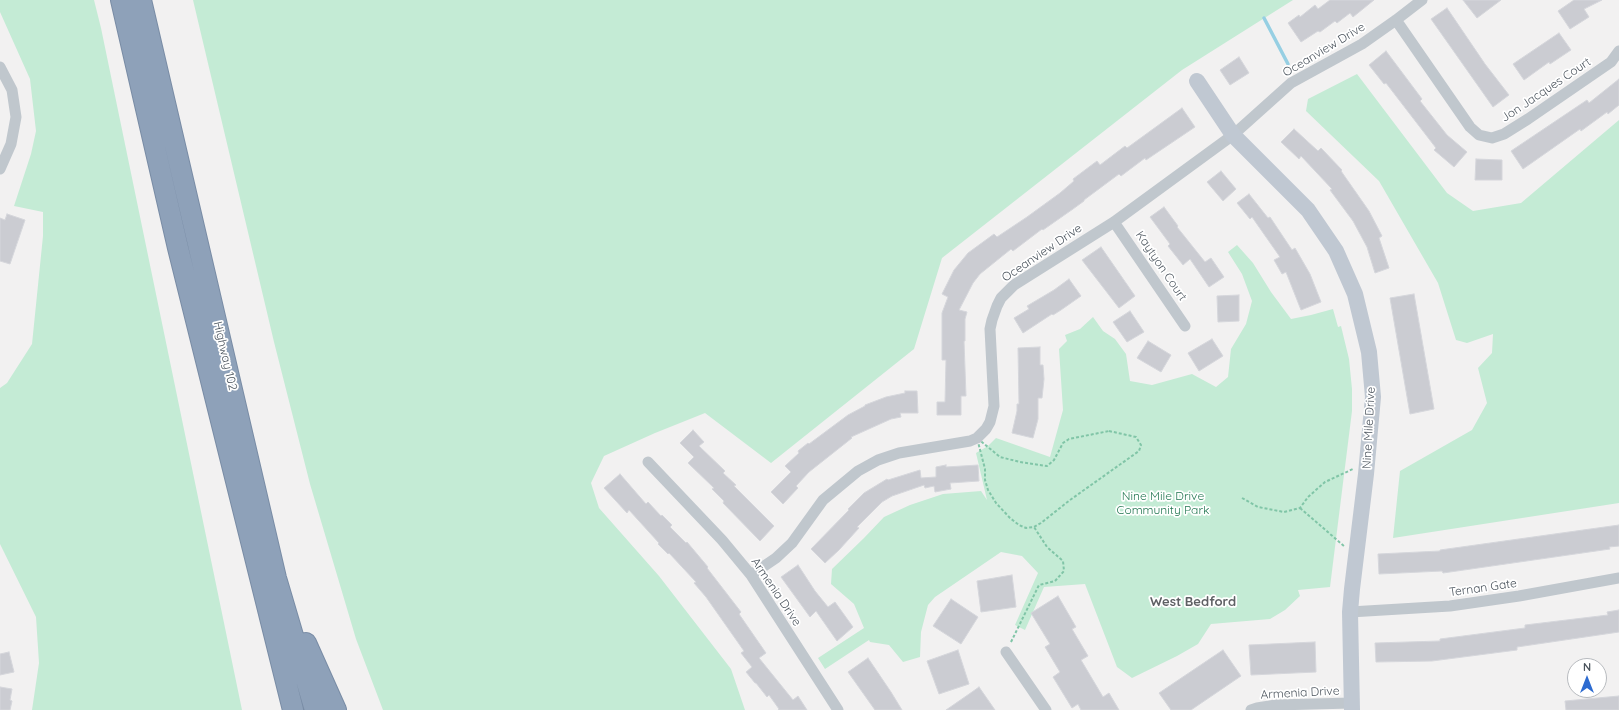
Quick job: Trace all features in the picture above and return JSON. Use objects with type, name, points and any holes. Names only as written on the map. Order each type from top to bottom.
[{"type":"highway","name":"Highway 102","points":[[120,0],[178,248],[293,710]]},
{"type":"highway","name":"Highway 102","points":[[141,0],[276,578],[315,710]]},
{"type":"highway","points":[[276,578],[336,710]]},
{"type":"street","name":"Oceanview Drive","points":[[977,438],[986,429],[993,414],[994,393],[990,329],[993,314],[1001,298],[1014,285],[1114,222],[1233,135],[1291,83],[1362,44],[1422,0]]},
{"type":"street","name":"Jon Jacques Court","points":[[1396,20],[1470,127],[1479,135],[1492,138],[1504,134],[1528,119],[1611,62],[1619,51]]},
{"type":"street","points":[[0,67],[12,90],[16,117],[11,144],[0,169]]},
{"type":"street","name":"Nine Mile Drive","points":[[1197,81],[1233,135],[1308,210],[1336,251],[1355,294],[1369,352],[1373,397],[1367,465],[1355,556],[1350,612],[1352,706]]},
{"type":"street","name":"Kaytyon Court","points":[[1114,222],[1185,326]]},
{"type":"street","points":[[751,575],[776,558],[792,543],[823,500],[858,471],[878,460],[899,453],[963,444],[977,438]]},
{"type":"street","name":"Armenia Drive","points":[[648,462],[722,540],[751,575],[838,710]]},
{"type":"street","name":"Ternan Gate","points":[[1350,612],[1450,606],[1519,596],[1619,578]]},
{"type":"street","points":[[1006,652],[1046,710]]},
{"type":"street","name":"Armenia Drive","points":[[1251,710],[1276,705],[1352,706]]},
{"type":"path","points":[[1109,431],[1125,434],[1136,437],[1141,445],[1139,451],[1070,500],[1042,523],[1034,527],[1026,528],[1010,518],[996,503],[988,490],[985,480],[985,469],[977,438],[1000,457],[1047,466],[1054,460],[1064,443],[1069,440],[1092,434],[1109,431]]},
{"type":"path","points":[[1242,498],[1258,507],[1284,512],[1300,508],[1308,497],[1325,482],[1349,470],[1367,465]]},
{"type":"path","points":[[1300,508],[1355,556]]},
{"type":"path","points":[[1006,652],[1039,585],[1055,581],[1064,571],[1064,561],[1047,547],[1034,527]]},
{"type":"green space","points":[[0,0],[94,0],[242,710],[32,710],[39,663],[36,617],[0,544],[0,388],[7,383],[32,344],[43,236],[43,212],[14,206],[31,154],[36,131],[30,79],[0,12]]},
{"type":"green space","points":[[193,0],[1293,0],[1182,70],[942,258],[914,349],[771,463],[705,413],[604,456],[591,483],[599,508],[659,576],[731,669],[745,710],[383,710],[356,639],[310,484],[274,342]]},
{"type":"green space","points":[[1357,74],[1447,193],[1473,211],[1521,203],[1619,120],[1619,503],[1393,538],[1400,471],[1472,430],[1487,403],[1478,368],[1492,353],[1493,334],[1467,343],[1456,340],[1438,283],[1379,181],[1306,111],[1308,99]]},
{"type":"green space","name":"Nine Mile Drive Community Park","points":[[1237,245],[1253,263],[1271,292],[1291,319],[1333,309],[1338,327],[1341,326],[1349,359],[1352,389],[1352,411],[1330,587],[1298,590],[1300,596],[1285,610],[1270,619],[1211,624],[1198,644],[1132,678],[1117,667],[1085,584],[1044,587],[1025,630],[1015,625],[1038,573],[1022,556],[1001,552],[935,597],[928,605],[921,632],[920,657],[903,662],[889,645],[870,642],[869,640],[825,669],[818,658],[864,628],[854,604],[831,584],[832,569],[884,517],[910,505],[943,494],[981,491],[987,500],[976,453],[988,446],[996,438],[1050,457],[1063,410],[1059,349],[1067,341],[1065,335],[1080,329],[1093,317],[1103,331],[1115,339],[1126,354],[1130,381],[1152,385],[1192,374],[1216,387],[1228,377],[1231,349],[1246,324],[1252,301],[1242,274],[1228,252]]},
{"type":"building","points":[[1330,0],[1374,0],[1353,17],[1350,13],[1337,23],[1335,21],[1320,32],[1318,31],[1301,42],[1288,23],[1299,15],[1300,17],[1315,5],[1318,9]]},
{"type":"building","points":[[1463,0],[1501,0],[1477,18]]},
{"type":"building","points":[[1574,0],[1602,0],[1584,9],[1589,17],[1570,29],[1558,11]]},
{"type":"building","points":[[1447,8],[1485,64],[1509,95],[1493,107],[1431,19]]},
{"type":"building","points":[[1559,33],[1571,50],[1550,64],[1549,62],[1524,80],[1513,64]]},
{"type":"building","points":[[1386,51],[1422,99],[1420,101],[1447,135],[1467,152],[1454,167],[1434,150],[1436,148],[1386,83],[1384,84],[1369,65]]},
{"type":"building","points":[[1239,57],[1249,73],[1230,85],[1220,70]]},
{"type":"building","points":[[1619,79],[1619,105],[1608,114],[1607,112],[1581,131],[1580,129],[1523,169],[1511,151],[1587,100],[1589,103]]},
{"type":"building","points":[[1182,108],[1195,127],[1146,160],[1145,158],[1121,176],[1119,174],[1073,209],[1043,230],[1042,229],[1013,251],[1011,249],[980,274],[973,283],[959,310],[967,312],[965,319],[964,341],[966,396],[961,396],[961,415],[937,415],[937,402],[945,402],[946,360],[942,360],[942,313],[948,297],[942,294],[954,270],[968,253],[994,234],[997,237],[1027,217],[1060,193],[1074,181],[1073,179],[1097,161],[1100,165],[1125,146],[1127,148]]},
{"type":"building","points":[[1294,129],[1318,151],[1321,148],[1342,170],[1341,171],[1369,211],[1382,236],[1379,238],[1389,268],[1375,273],[1367,247],[1353,221],[1330,190],[1332,189],[1301,156],[1299,159],[1281,142]]},
{"type":"building","points":[[1476,159],[1502,160],[1502,180],[1475,180]]},
{"type":"building","points":[[1221,171],[1236,189],[1223,201],[1207,182]]},
{"type":"building","points":[[1249,194],[1268,218],[1270,217],[1292,250],[1295,248],[1310,274],[1321,302],[1301,310],[1286,272],[1282,274],[1274,260],[1280,257],[1252,217],[1250,219],[1237,203]]},
{"type":"building","points":[[1164,207],[1178,226],[1177,227],[1205,262],[1211,258],[1224,277],[1209,287],[1190,259],[1183,265],[1168,246],[1170,244],[1150,217]]},
{"type":"building","points":[[7,214],[25,220],[10,264],[0,261],[0,218],[5,220]]},
{"type":"building","points":[[1101,247],[1135,296],[1119,308],[1082,260]]},
{"type":"building","points":[[1069,279],[1081,296],[1023,333],[1014,318],[1029,309],[1027,306]]},
{"type":"building","points":[[1414,294],[1434,409],[1410,414],[1390,298]]},
{"type":"building","points":[[1239,295],[1239,321],[1218,322],[1217,296]]},
{"type":"building","points":[[1130,311],[1144,332],[1127,342],[1113,322]]},
{"type":"building","points":[[1212,339],[1223,356],[1199,371],[1188,353]]},
{"type":"building","points":[[1148,341],[1171,355],[1161,372],[1137,358]]},
{"type":"building","points":[[1040,347],[1040,365],[1043,365],[1044,379],[1042,398],[1038,398],[1038,419],[1033,438],[1012,433],[1017,404],[1019,404],[1018,348]]},
{"type":"building","points":[[905,391],[917,391],[918,413],[900,413],[901,417],[891,419],[851,437],[852,438],[809,472],[796,486],[798,488],[783,504],[771,492],[791,472],[785,466],[799,453],[798,451],[808,443],[809,444],[848,415],[865,405],[886,397],[905,393]]},
{"type":"building","points":[[693,430],[704,442],[699,446],[725,471],[723,473],[736,485],[734,486],[774,526],[760,541],[723,503],[724,501],[712,489],[714,488],[688,463],[694,457],[680,443]]},
{"type":"building","points":[[946,465],[946,467],[978,465],[979,481],[950,483],[951,489],[935,492],[934,486],[925,488],[924,485],[892,496],[882,502],[857,527],[859,528],[825,563],[811,549],[864,493],[887,479],[888,480],[920,470],[921,478],[936,477],[936,467]]},
{"type":"building","points":[[620,474],[646,504],[648,502],[672,525],[670,527],[686,543],[687,542],[708,567],[707,568],[741,612],[739,614],[766,653],[759,658],[793,700],[798,696],[807,710],[778,710],[779,709],[769,695],[767,697],[746,672],[752,667],[741,653],[744,651],[706,597],[694,583],[696,582],[669,553],[668,554],[658,544],[659,543],[629,510],[627,513],[604,488]]},
{"type":"building","points":[[1619,525],[1619,546],[1609,547],[1610,549],[1443,573],[1442,571],[1379,574],[1378,554],[1440,551]]},
{"type":"building","points":[[798,565],[815,591],[828,607],[835,602],[853,627],[837,641],[816,611],[810,617],[781,577]]},
{"type":"building","points":[[1012,575],[1016,607],[981,612],[977,581]]},
{"type":"building","points":[[1058,596],[1076,627],[1072,629],[1088,656],[1081,660],[1103,697],[1109,693],[1119,710],[1081,710],[1078,704],[1072,708],[1053,677],[1060,672],[1045,647],[1050,644],[1031,613]]},
{"type":"building","points":[[951,599],[978,617],[961,644],[933,626]]},
{"type":"building","points":[[1619,610],[1619,632],[1517,647],[1517,650],[1432,661],[1376,662],[1375,643],[1440,641],[1440,639],[1525,628],[1525,625],[1608,615],[1607,612]]},
{"type":"building","points":[[1315,642],[1316,672],[1251,675],[1249,645]]},
{"type":"building","points":[[958,650],[969,684],[939,694],[927,661]]},
{"type":"building","points":[[1223,650],[1241,676],[1191,710],[1171,710],[1159,693]]},
{"type":"building","points":[[9,652],[14,672],[0,675],[0,654]]},
{"type":"building","points":[[868,658],[902,710],[875,710],[848,672]]},
{"type":"building","points":[[0,687],[12,689],[10,710],[0,710]]},
{"type":"building","points":[[979,687],[995,710],[946,710],[972,692]]},
{"type":"building","points":[[1619,696],[1619,710],[1566,710],[1565,701]]},
{"type":"waterway","points":[[1264,18],[1288,64]]},
{"type":"district","name":"West Bedford","points":[[1193,602]]}]
